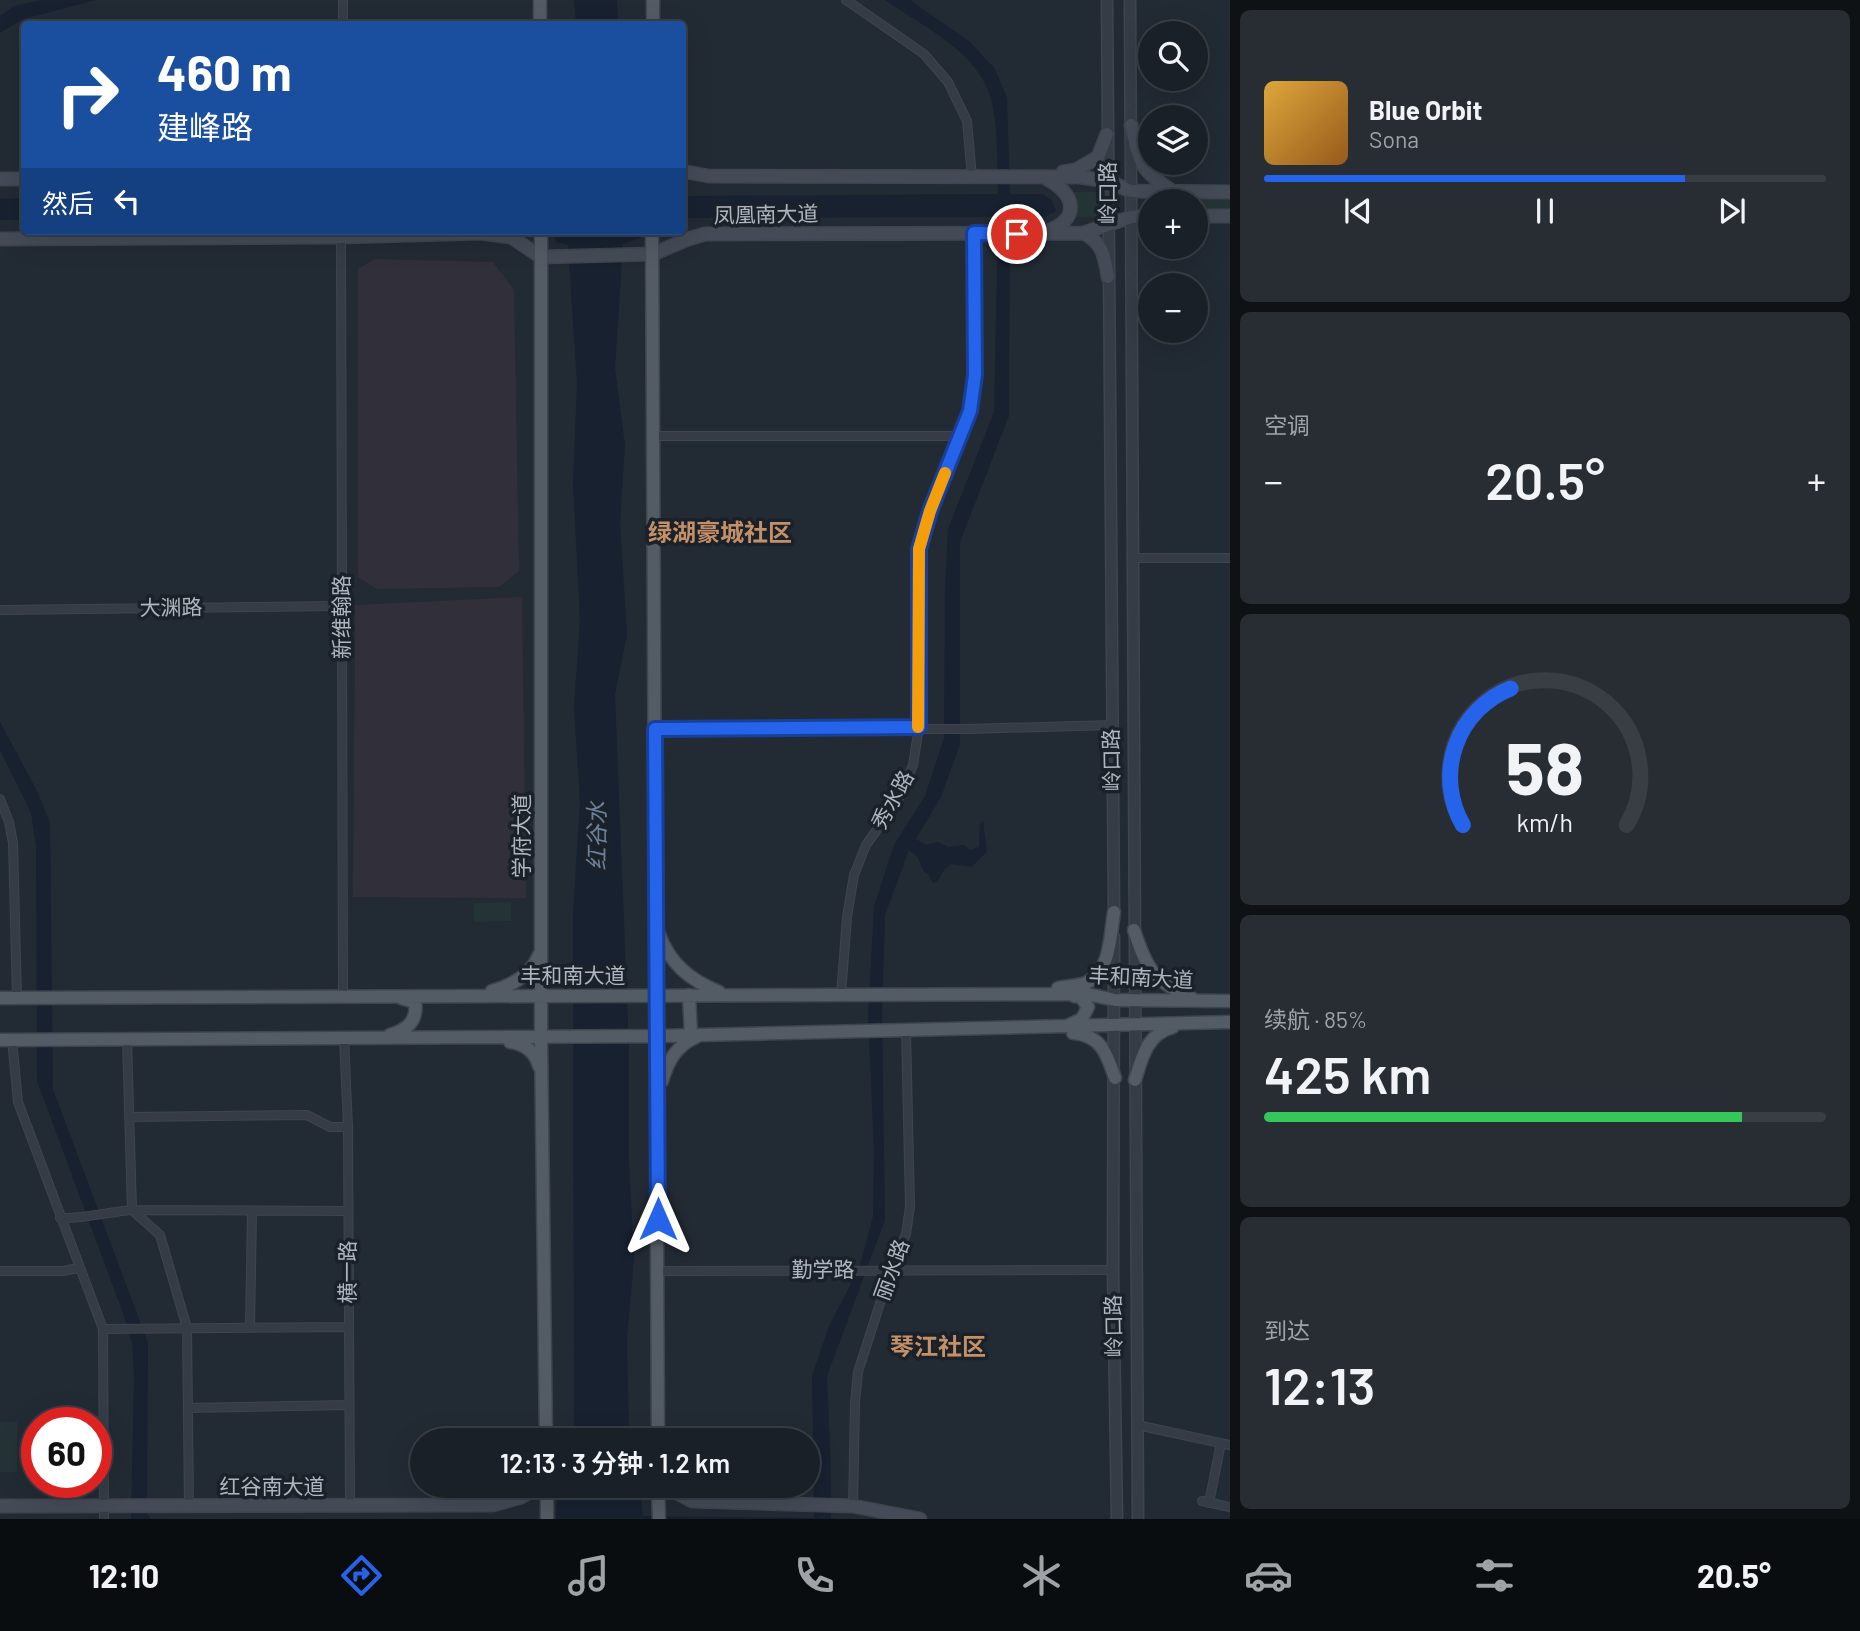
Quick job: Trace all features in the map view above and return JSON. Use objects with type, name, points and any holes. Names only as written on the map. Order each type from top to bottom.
[{"type":"main road","points":[[540,0],[540,21]]},
{"type":"main road","points":[[653,0],[653,21]]},
{"type":"main road","points":[[1131,125],[1138,156],[1149,176],[1169,189]]},
{"type":"main road","points":[[1042,177],[1076,170],[1098,157],[1107,134]]},
{"type":"main road","name":"凤凰南大道","points":[[686,172],[708,176],[1042,177]]},
{"type":"main road","points":[[1042,177],[1080,177],[1107,181],[1131,191],[1138,191]]},
{"type":"main road","points":[[1042,177],[1059,185],[1071,208],[1069,218],[1062,225],[1044,233]]},
{"type":"main road","points":[[0,179],[21,179]]},
{"type":"main road","points":[[1208,192],[1230,192]]},
{"type":"main road","points":[[1044,233],[1083,233],[1138,216]]},
{"type":"main road","points":[[1208,216],[1230,216]]},
{"type":"main road","name":"凤凰南大道","points":[[541,257],[653,254],[705,234],[1044,233]]},
{"type":"main road","points":[[1083,233],[1098,242],[1104,254],[1108,281]]},
{"type":"main road","points":[[0,239],[411,235]]},
{"type":"main road","points":[[496,235],[512,237],[541,257]]},
{"type":"main road","name":"学府大道","points":[[541,235],[541,1083],[547,1428]]},
{"type":"main road","points":[[652,235],[656,927],[650,995],[658,1095],[658,1428]]},
{"type":"main road","points":[[1021,994],[1086,983],[1101,971],[1105,963],[1114,912]]},
{"type":"main road","points":[[656,927],[669,956],[683,972],[699,984],[726,995]]},
{"type":"main road","points":[[1134,930],[1150,970],[1167,987],[1197,1000]]},
{"type":"main road","points":[[479,996],[507,986],[534,968],[542,948]]},
{"type":"main road","points":[[1058,994],[1081,997],[1087,1003],[1087,1013],[1082,1019],[1059,1028]]},
{"type":"main road","name":"丰和南大道","points":[[0,998],[1087,994],[1115,1000],[1230,1001]]},
{"type":"main road","points":[[658,1095],[667,1064],[686,1041],[696,1035],[689,995]]},
{"type":"main road","points":[[376,996],[410,999],[415,1002],[416,1011],[409,1027],[398,1033],[376,1038]]},
{"type":"main road","points":[[994,1029],[1032,1021],[1082,1019],[1115,1024]]},
{"type":"main road","name":"丰和南大道","points":[[6,1040],[541,1038],[1230,1022]]},
{"type":"main road","points":[[1135,1080],[1144,1051],[1153,1037],[1162,1030],[1186,1023]]},
{"type":"main road","points":[[1024,1028],[1087,1034],[1108,1057],[1115,1078]]},
{"type":"main road","points":[[486,1038],[523,1044],[538,1062],[541,1083]]},
{"type":"main road","name":"红谷南大道","points":[[0,1506],[104,1511],[131,1506],[494,1505],[518,1498]]},
{"type":"main road","points":[[547,1498],[547,1517]]},
{"type":"main road","points":[[658,1498],[659,1516]]},
{"type":"main road","points":[[686,1498],[692,1501],[833,1504],[919,1519]]},
{"type":"street","points":[[343,0],[343,21]]},
{"type":"street","points":[[846,0],[924,54],[948,82],[967,121],[972,177]]},
{"type":"street","name":"岭口路","points":[[1107,0],[1115,1000],[1113,1270],[1117,1519]]},
{"type":"street","name":"岭口路","points":[[1130,0],[1138,1519]]},
{"type":"street","points":[[1107,104],[1131,104]]},
{"type":"street","name":"秀水路","points":[[841,995],[846,917],[854,875],[866,845],[898,800],[913,765],[919,727],[919,549],[930,511],[970,411],[975,375],[974,233]]},
{"type":"street","name":"新维翰路","points":[[341,237],[343,996]]},
{"type":"street","points":[[1108,281],[1131,283]]},
{"type":"street","points":[[653,436],[959,436]]},
{"type":"street","points":[[1132,558],[1230,558]]},
{"type":"street","name":"大渊路","points":[[0,610],[342,606]]},
{"type":"street","points":[[655,729],[1112,725]]},
{"type":"street","points":[[0,799],[9,822],[12,843],[17,998]]},
{"type":"street","name":"丽水路","points":[[853,1506],[858,1372],[891,1269],[906,1234],[910,1207],[906,1030]]},
{"type":"street","name":"横一路","points":[[344,1038],[348,1127],[350,1506]]},
{"type":"street","points":[[127,1039],[132,1210],[160,1235],[187,1328],[189,1506]]},
{"type":"street","points":[[6,1040],[18,1102],[103,1329],[104,1511]]},
{"type":"street","points":[[129,1117],[307,1115],[330,1127],[348,1127]]},
{"type":"street","points":[[60,1218],[83,1219],[132,1210],[348,1211]]},
{"type":"street","points":[[250,1328],[252,1211]]},
{"type":"street","points":[[0,1271],[63,1271],[78,1268]]},
{"type":"street","name":"勤学路","points":[[659,1271],[1113,1270]]},
{"type":"street","points":[[103,1329],[348,1327]]},
{"type":"street","points":[[188,1408],[349,1405]]},
{"type":"street","points":[[1137,1425],[1225,1444],[1206,1502],[1230,1507]]},
{"type":"shaded area","points":[[1071,192],[1095,192],[1101,197],[1101,214],[1096,218],[1072,217]]},
{"type":"shaded area","points":[[1208,198],[1230,198],[1230,212],[1208,212]]},
{"type":"shaded area","points":[[374,259],[493,262],[514,290],[519,571],[499,587],[377,589],[358,577],[358,269]]},
{"type":"shaded area","points":[[522,597],[526,898],[353,897],[355,605]]},
{"type":"shaded area","points":[[511,902],[511,921],[474,922],[474,903]]},
{"type":"shaded area","points":[[0,1422],[17,1422],[17,1472],[0,1472]]},
{"type":"water","points":[[40,0],[96,0],[23,19],[0,33],[0,16],[14,6]]},
{"type":"water","points":[[574,0],[617,0],[618,21],[576,21]]},
{"type":"water","points":[[885,0],[910,0],[970,42],[995,69],[1007,98],[1010,194],[1042,194],[1052,200],[1056,211],[1043,218],[1010,217],[1009,416],[960,542],[960,744],[941,797],[916,839],[926,845],[938,842],[948,847],[964,845],[970,850],[979,847],[980,824],[983,821],[987,851],[972,867],[951,864],[937,882],[933,883],[918,858],[909,850],[885,915],[882,1019],[885,1220],[827,1376],[831,1518],[839,1519],[556,1519],[557,1498],[641,1498],[643,1516],[814,1518],[814,1498],[820,1498],[820,1428],[813,1428],[812,1376],[829,1326],[860,1266],[873,1216],[874,1151],[868,1016],[874,906],[894,845],[925,796],[944,738],[948,529],[994,412],[998,217],[686,218],[686,196],[998,194],[997,139],[993,107],[978,72],[951,44]]},
{"type":"water","points":[[21,198],[21,220],[0,220],[0,199]]},
{"type":"water","name":"红谷水","points":[[555,235],[640,235],[640,238],[623,244],[615,369],[625,445],[620,523],[627,635],[615,695],[629,1048],[629,1161],[634,1259],[627,1337],[629,1428],[574,1428],[573,912],[580,802],[574,707],[580,621],[573,484],[577,383],[568,245],[556,242]]},
{"type":"water","points":[[0,722],[37,791],[50,823],[53,1089],[148,1343],[147,1514],[151,1519],[131,1519],[134,1377],[132,1343],[37,1081],[36,846],[31,813],[0,750]]},
{"type":"slow traffic","points":[[918,727],[919,549],[945,473]]},
{"type":"district","name":"绿湖豪城社区","points":[[720,533]]},
{"type":"district","name":"琴江社区","points":[[938,1347]]},
{"type":"route","points":[[658,1219],[655,729],[919,727],[919,549],[930,511],[970,411],[975,375],[974,233],[1017,234]]}]
